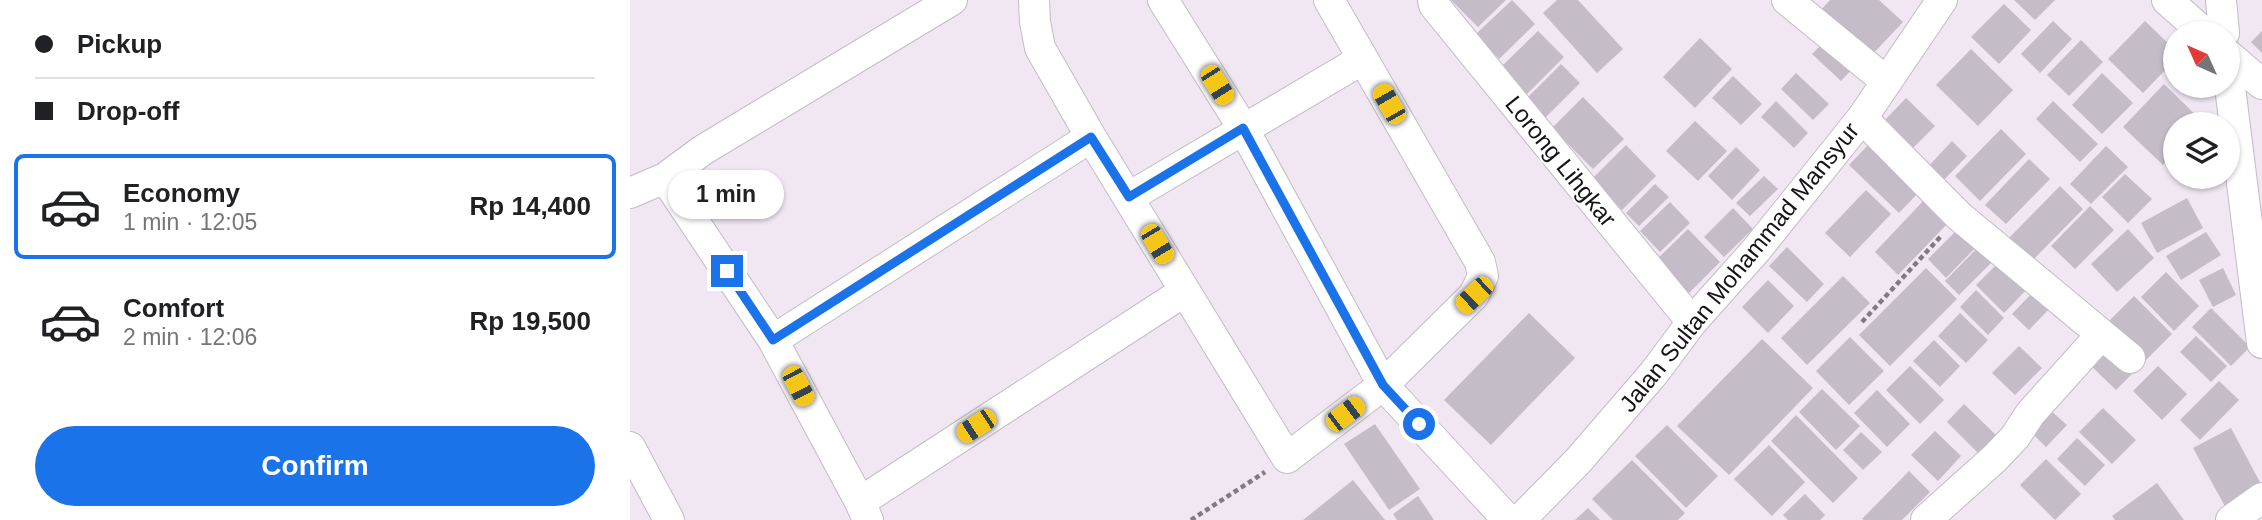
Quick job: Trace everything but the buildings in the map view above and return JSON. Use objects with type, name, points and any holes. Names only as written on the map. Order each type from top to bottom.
[{"type":"street","points":[[630,193],[665,178],[703,150],[952,0]]},
{"type":"street","points":[[1034,0],[1040,48],[1091,137],[1287,458],[1383,385],[1474,295],[1483,276],[1480,262],[1329,0]]},
{"type":"street","points":[[1163,0],[1243,128],[1383,385],[1508,520]]},
{"type":"street","name":"Lorong Lihgkar","points":[[1433,0],[1442,15],[1692,322]]},
{"type":"street","points":[[1787,0],[1886,82]]},
{"type":"street","name":"Jalan Sultan Mohammad Mansyur","points":[[1520,520],[1586,451],[1654,373],[1692,322],[1757,249],[1862,118],[1942,0]]},
{"type":"street","points":[[2167,0],[2191,21]]},
{"type":"street","points":[[2221,0],[2223,21]]},
{"type":"street","points":[[1129,197],[1363,59]]},
{"type":"street","points":[[2240,65],[2262,84]]},
{"type":"street","points":[[2231,98],[2262,343]]},
{"type":"street","points":[[1862,118],[1959,216],[2130,358]]},
{"type":"street","points":[[773,340],[1091,137]]},
{"type":"street","points":[[665,178],[773,340],[864,511],[1185,291]]},
{"type":"street","points":[[1926,520],[2015,437],[2030,414],[2101,334]]},
{"type":"street","points":[[630,447],[669,520]]},
{"type":"street","points":[[2231,520],[2262,498]]},
{"type":"path","points":[[1862,322],[1959,216]]},
{"type":"path","points":[[1191,520],[1287,458]]},
{"type":"route","points":[[727,271],[773,340],[1091,137],[1129,197],[1243,128],[1383,385],[1419,424]]}]
